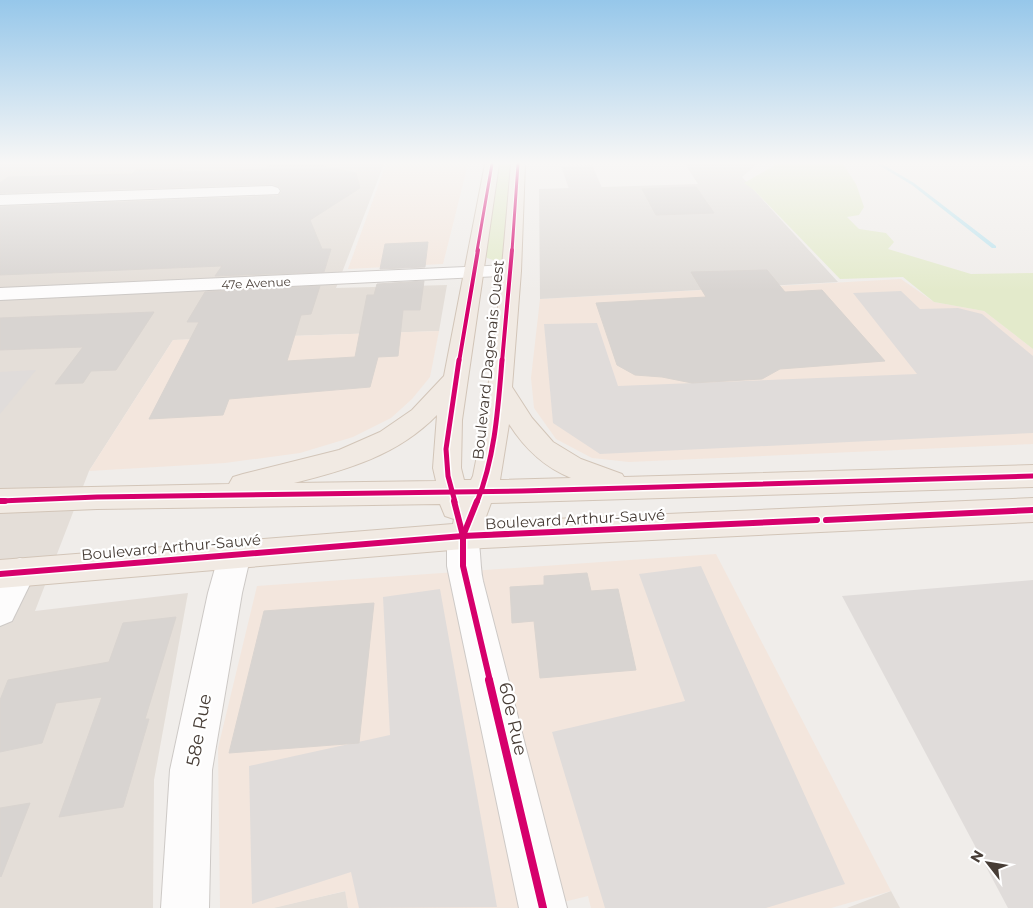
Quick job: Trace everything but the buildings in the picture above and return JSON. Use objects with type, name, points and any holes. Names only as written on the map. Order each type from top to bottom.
[{"type":"main road","name":"Boulevard Dagenais Ouest","points":[[467,491],[448,476],[446,449],[449,420],[485,206]]},
{"type":"main road","name":"Boulevard Dagenais Ouest","points":[[463,536],[467,491],[487,476],[500,387],[515,206]]},
{"type":"main road","points":[[208,495],[272,476],[335,462],[380,445],[408,427],[426,412],[456,378]]},
{"type":"main road","points":[[500,387],[528,434],[546,453],[579,471],[628,487]]},
{"type":"main road","name":"Boulevard Arthur-Sauvé","points":[[0,502],[208,495],[467,491],[1033,476]]},
{"type":"main road","name":"Boulevard Arthur-Sauvé","points":[[10,573],[463,536],[1033,510]]},
{"type":"street","name":"47e Avenue","points":[[0,294],[511,271]]},
{"type":"street","name":"60e Rue","points":[[463,536],[463,566],[543,908]]},
{"type":"street","name":"58e Rue","points":[[185,908],[191,770],[225,592],[235,554]]},
{"type":"street","points":[[0,610],[10,573]]},
{"type":"shaded area","points":[[0,206],[368,206],[336,288],[447,285],[439,331],[173,340],[89,471],[35,611],[188,593],[154,780],[153,908],[0,908]]},
{"type":"shaded area","points":[[371,206],[457,206],[443,264],[348,269]]},
{"type":"shaded area","points":[[539,206],[769,206],[838,282],[540,299]]},
{"type":"shaded area","points":[[901,279],[934,302],[984,311],[1033,349],[1033,444],[629,462],[592,458],[556,439],[534,408],[531,378],[540,299]]},
{"type":"shaded area","points":[[901,291],[920,309],[958,308],[982,314],[1033,356],[1033,433],[600,454],[553,423],[544,324],[597,323],[618,386],[917,374],[853,293]]},
{"type":"shaded area","points":[[439,331],[430,377],[412,399],[391,418],[353,437],[300,453],[225,463],[89,471],[173,340]]},
{"type":"shaded area","points":[[36,370],[0,414],[0,372]]},
{"type":"shaded area","points":[[716,554],[891,891],[831,908],[591,908],[588,896],[539,908],[348,908],[345,891],[274,908],[220,908],[218,748],[257,586]]},
{"type":"shaded area","points":[[701,566],[845,884],[766,908],[605,908],[552,732],[685,701],[639,574]]},
{"type":"shaded area","points":[[1033,580],[1033,908],[1008,908],[842,596]]},
{"type":"shaded area","points":[[440,589],[497,907],[359,908],[351,872],[252,904],[249,766],[390,735],[383,597]]},
{"type":"shaded area","points":[[346,891],[348,908],[271,908]]},
{"type":"shaded area","points":[[891,891],[900,908],[847,908]]},
{"type":"green space","points":[[493,206],[509,206],[503,259],[496,261],[486,256]]},
{"type":"green space","points":[[770,206],[864,206],[859,215],[847,217],[859,229],[886,233],[894,242],[888,249],[971,274],[1033,273],[1033,349],[984,311],[934,302],[903,277],[840,279]]},
{"type":"waterway","points":[[942,206],[994,247]]},
{"type":"cycle path","points":[[485,206],[449,420],[446,449],[448,476],[463,536],[463,566],[466,581],[543,908]]},
{"type":"cycle path","points":[[463,536],[487,476],[496,427],[515,206]]},
{"type":"cycle path","points":[[0,501],[97,497],[522,491],[1033,476]]},
{"type":"cycle path","points":[[826,520],[1033,510]]},
{"type":"cycle path","points":[[0,574],[463,536],[817,520]]}]
